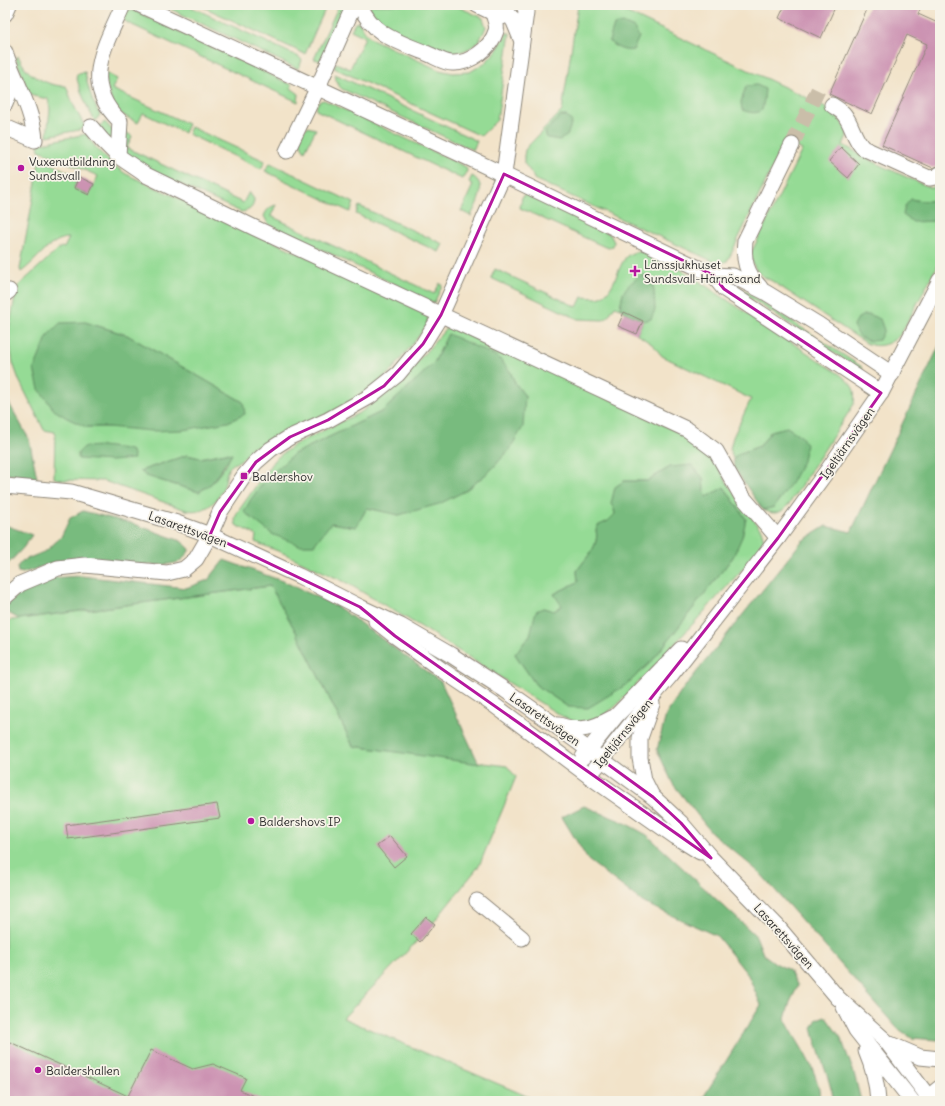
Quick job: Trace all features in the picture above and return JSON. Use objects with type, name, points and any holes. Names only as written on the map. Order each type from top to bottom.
[{"type":"street","points":[[5,14],[9,5]]},
{"type":"street","points":[[118,156],[120,121],[114,115],[101,94],[98,76],[99,62],[123,5]]},
{"type":"street","points":[[140,5],[504,174],[713,275],[733,276],[765,292],[819,325],[892,374]]},
{"type":"street","points":[[287,151],[318,87],[354,5]]},
{"type":"street","points":[[360,5],[363,13],[375,28],[388,38],[451,63],[463,62],[479,54],[492,40],[497,29],[498,9]]},
{"type":"street","points":[[477,5],[498,9],[514,22],[522,42]]},
{"type":"street","points":[[5,597],[20,584],[58,568],[85,565],[167,573],[184,570],[196,559],[210,535],[220,512],[244,476],[256,462],[271,449],[290,437],[328,420],[348,409],[384,386],[398,374],[423,344],[441,314],[504,174],[526,12],[524,5]]},
{"type":"street","points":[[5,52],[15,79],[27,103],[35,132],[35,140],[5,127]]},
{"type":"street","points":[[5,104],[15,79]]},
{"type":"street","points":[[832,105],[843,112],[858,143],[863,148],[929,178],[936,177],[940,174]]},
{"type":"street","points":[[91,127],[118,156],[146,175],[255,228],[688,430],[716,451],[741,495],[778,538]]},
{"type":"street","points":[[765,292],[748,272],[744,255],[745,241],[792,145]]},
{"type":"street","points":[[713,275],[724,289],[881,393]]},
{"type":"street","name":"Igeltjärnsvägen","points":[[589,776],[658,690],[672,675],[778,538],[827,471],[881,393],[940,280]]},
{"type":"street","name":"Lasarettsvägen","points":[[5,486],[71,492],[177,523],[210,535],[299,576],[401,626],[451,655],[552,723],[589,750],[653,797],[681,823],[711,858],[778,927],[838,998],[886,1041],[928,1098]]},
{"type":"street","name":"Igeltjärnsvägen","points":[[576,767],[616,716],[735,593]]},
{"type":"street","name":"Lasarettsvägen","points":[[360,607],[401,641],[494,705],[576,767],[676,837],[711,858]]},
{"type":"street","name":"Igeltjärnsvägen","points":[[653,797],[644,780],[640,758],[640,738],[658,690]]},
{"type":"street","name":"Igeltjärnsvägen","points":[[552,723],[570,729],[582,730],[596,727],[616,716]]},
{"type":"street","points":[[477,901],[522,938]]},
{"type":"street","name":"Lasarettsvägen","points":[[838,998],[856,1030],[928,1098]]},
{"type":"street","points":[[856,1030],[872,1065],[878,1101]]},
{"type":"street","points":[[886,1041],[920,1057],[940,1059]]},
{"type":"highlighted area","points":[[504,174],[713,275],[724,289],[881,393],[778,538],[602,760],[653,797],[681,823],[711,858],[395,636],[360,607],[210,535],[220,512],[256,462],[290,437],[328,420],[384,386],[423,344],[441,315]]},
{"type":"green space","points":[[162,5],[187,5],[299,57],[302,60],[299,68],[296,68]]},
{"type":"green space","points":[[199,5],[327,5],[305,54]]},
{"type":"green space","points":[[339,5],[347,5],[321,61],[314,59]]},
{"type":"green space","points":[[369,5],[454,5],[483,18],[486,27],[481,38],[474,46],[464,51],[452,53],[445,52],[410,40],[378,22],[373,17]]},
{"type":"green space","points":[[578,5],[611,5],[820,104],[834,112],[847,130],[847,136],[843,145],[882,166],[931,188],[940,185],[940,197],[937,199],[926,201],[911,199],[934,221],[940,219],[940,261],[901,334],[889,343],[876,346],[866,343],[763,276],[753,265],[750,255],[802,150],[785,141],[731,254],[727,261],[719,264],[534,179],[524,163],[525,150],[562,111]]},
{"type":"green space","points":[[129,10],[135,11],[292,85],[291,88],[299,94],[298,102],[128,23],[124,20],[125,12]]},
{"type":"green space","points":[[359,22],[364,31],[372,39],[439,70],[453,73],[470,72],[486,62],[497,50],[507,33],[510,33],[497,120],[481,136],[334,68],[336,63],[350,69],[365,37],[351,30],[355,23]]},
{"type":"green space","points":[[623,23],[634,28],[639,37],[633,50],[620,48],[609,41],[614,25]]},
{"type":"green space","points":[[18,56],[30,73],[50,84],[66,86],[73,104],[85,127],[79,130],[47,136],[50,109],[48,99],[33,96],[28,91],[16,59]]},
{"type":"green space","points":[[85,72],[87,84],[100,115],[95,121],[79,87],[76,75]]},
{"type":"green space","points":[[106,73],[117,79],[112,89],[188,124],[184,133],[143,113],[138,123],[123,115],[112,102],[107,85]]},
{"type":"green space","points":[[335,74],[477,141],[473,150],[342,89],[337,83]]},
{"type":"green space","points":[[757,85],[765,89],[762,110],[754,113],[742,110],[741,102],[746,86]]},
{"type":"green space","points":[[324,100],[466,167],[467,171],[462,179],[316,110],[320,101]]},
{"type":"green space","points":[[560,116],[567,116],[572,122],[567,136],[559,140],[547,138],[545,132]]},
{"type":"green space","points":[[105,122],[114,132],[115,146],[98,127]]},
{"type":"green space","points":[[191,127],[265,161],[261,169],[188,134]]},
{"type":"green space","points":[[307,127],[316,129],[305,151],[301,145],[300,139],[302,133]]},
{"type":"green space","points":[[125,132],[132,136],[127,148],[243,203],[249,192],[254,199],[252,207],[249,210],[241,212],[147,169],[125,156]]},
{"type":"green space","points":[[86,134],[104,156],[126,174],[429,313],[426,327],[392,370],[376,385],[334,411],[291,429],[257,447],[252,447],[245,457],[229,468],[225,483],[219,496],[205,508],[193,511],[186,510],[104,481],[62,480],[54,478],[55,432],[44,430],[19,380],[13,363],[9,329],[17,287],[61,247],[64,248],[69,238],[62,239],[49,246],[21,272],[20,269],[39,160],[43,160],[79,177],[74,188],[89,195],[98,176],[39,150],[38,144]],"holes":[[[85,322],[127,335],[243,402],[108,427],[86,427]],[[226,453],[232,454],[226,465],[212,483],[199,492],[162,481],[140,471],[187,455],[200,458]]]},
{"type":"green space","points":[[270,163],[354,203],[350,212],[265,171]]},
{"type":"green space","points":[[472,176],[480,184],[480,195],[471,216],[461,211],[473,185],[469,182]]},
{"type":"green space","points":[[525,194],[610,234],[614,242],[613,246],[609,248],[605,247],[520,208],[522,197]]},
{"type":"green space","points":[[940,197],[940,219],[934,221],[913,222],[903,215],[905,206],[911,199],[930,201]]},
{"type":"green space","points":[[276,205],[271,216],[434,294],[440,283],[442,286],[434,303],[268,224],[264,216],[269,209]]},
{"type":"green space","points":[[359,206],[443,244],[439,252],[356,214]]},
{"type":"green space","points":[[643,250],[671,263],[841,375],[853,388],[854,404],[789,504],[780,512],[771,513],[763,510],[774,507],[771,431],[760,446],[738,454],[733,459],[730,449],[733,437],[751,399],[662,356],[653,345],[637,334],[643,321],[650,319],[623,292],[620,308],[615,306],[607,318],[603,320],[578,319],[491,278],[495,269],[577,307],[582,297],[599,298],[606,294],[613,284],[626,257],[634,252]]},
{"type":"green space","points":[[641,275],[651,277],[654,290],[655,310],[651,319],[643,321],[624,312],[620,308],[624,292],[631,283]]},
{"type":"green space","points":[[730,281],[862,367],[863,370],[858,369],[727,283]]},
{"type":"green space","points":[[864,315],[870,315],[880,319],[884,330],[879,340],[866,340],[855,330],[854,325],[858,318]]},
{"type":"green space","points":[[85,322],[127,335],[243,402],[245,414],[228,422],[183,430],[152,431],[108,427],[86,427],[67,418],[54,410],[39,389],[34,369],[48,335],[60,323]]},
{"type":"green space","points":[[451,323],[676,431],[697,445],[716,463],[729,486],[761,530],[764,540],[759,551],[662,658],[615,707],[601,717],[586,722],[573,722],[423,628],[347,583],[283,553],[255,542],[256,535],[236,525],[235,519],[237,513],[274,460],[294,445],[361,412],[396,386]],"holes":[[[448,334],[510,371],[515,383],[525,396],[509,450],[490,471],[465,491],[399,515],[367,508],[356,527],[331,523],[294,454],[383,411],[434,363]],[[670,467],[703,478],[704,491],[707,498],[724,487],[746,519],[733,557],[652,661],[626,685],[568,707],[536,685],[515,654],[530,635],[543,608],[554,611],[563,605],[554,594],[578,582],[577,571],[594,547],[597,536],[596,530],[615,514],[614,509],[624,481],[647,481]]]},
{"type":"green space","points":[[448,334],[498,357],[510,371],[515,383],[525,396],[523,427],[509,450],[490,471],[465,491],[439,504],[399,515],[367,508],[356,527],[331,523],[314,545],[299,545],[272,534],[244,512],[251,499],[267,478],[294,454],[383,411],[434,363]]},
{"type":"green space","points":[[940,344],[940,1040],[938,1040],[912,1038],[897,1028],[760,873],[711,832],[673,784],[657,750],[666,715],[683,689],[802,541],[826,526],[851,532]]},
{"type":"green space","points":[[5,396],[29,439],[37,478],[5,474]]},
{"type":"green space","points":[[787,427],[801,436],[806,444],[803,461],[792,482],[774,507],[763,510],[734,468],[733,459],[738,454],[760,446],[771,431]]},
{"type":"green space","points":[[102,446],[132,451],[134,459],[111,461],[78,459],[78,453],[84,447]]},
{"type":"green space","points":[[226,453],[232,454],[212,483],[199,492],[146,476],[140,471],[187,455],[200,458]]},
{"type":"green space","points":[[692,465],[703,478],[704,491],[707,497],[724,487],[746,519],[742,537],[733,557],[652,661],[626,685],[588,708],[568,707],[536,685],[515,654],[530,635],[536,611],[543,608],[554,611],[562,606],[554,594],[578,582],[577,571],[594,547],[597,536],[597,526],[608,521],[615,514],[611,504],[615,487],[624,481],[647,481],[670,467]]},
{"type":"green space","points":[[83,511],[134,524],[181,541],[190,549],[181,561],[169,564],[55,562],[23,573],[18,572],[17,567],[22,561],[46,551],[61,537],[70,518]]},
{"type":"green space","points":[[5,525],[32,535],[23,548],[5,567]]},
{"type":"green space","points":[[224,560],[285,582],[338,607],[441,682],[479,764],[353,746],[300,639],[270,586],[19,619],[5,611],[5,606],[25,589],[50,578],[81,576],[186,588],[208,580]]},
{"type":"green space","name":"Baldershovs IP","points":[[271,586],[300,639],[353,746],[507,766],[516,777],[479,866],[433,923],[435,924],[420,942],[418,940],[343,1018],[529,1097],[527,1101],[5,1101],[5,621]]},
{"type":"green space","points":[[584,806],[623,822],[647,835],[756,936],[763,954],[775,963],[789,970],[798,986],[790,1002],[785,1019],[812,1069],[819,1090],[820,1101],[701,1101],[761,1005],[748,975],[717,936],[644,903],[588,860],[562,817]]},
{"type":"green space","points":[[825,1016],[841,1038],[854,1073],[861,1101],[834,1101],[812,1028],[817,1019]]},
{"type":"building","points":[[785,5],[836,5],[821,38],[779,18]]},
{"type":"building","points":[[869,5],[922,5],[918,14],[940,24],[940,165],[933,168],[882,145],[927,44],[907,35],[872,114],[829,94]]},
{"type":"building","points":[[841,147],[859,164],[848,178],[829,161]]},
{"type":"building","points":[[79,177],[94,184],[89,195],[74,188]]},
{"type":"building","points":[[624,312],[643,321],[637,334],[618,326]]},
{"type":"building","points":[[217,804],[220,818],[68,839],[66,825]]},
{"type":"building","points":[[390,836],[407,856],[394,867],[377,846]]},
{"type":"building","points":[[426,917],[435,924],[420,942],[411,934]]},
{"type":"building","name":"Baldershallen","points":[[10,1042],[128,1096],[151,1050],[193,1069],[213,1064],[246,1078],[240,1090],[265,1101],[5,1101],[5,1052]]},
{"type":"tunnel","points":[[792,145],[818,90]]},
{"type":"place","name":"Vuxenutbildning Sundsvall","points":[[21,168]]},
{"type":"place","name":"Länssjukhuset Sundsvall-Härnösand","points":[[635,271]]},
{"type":"place","name":"Baldershov","points":[[244,476]]},
{"type":"place","name":"Baldershovs IP","points":[[251,821]]},
{"type":"place","name":"Baldershallen","points":[[38,1070]]}]
